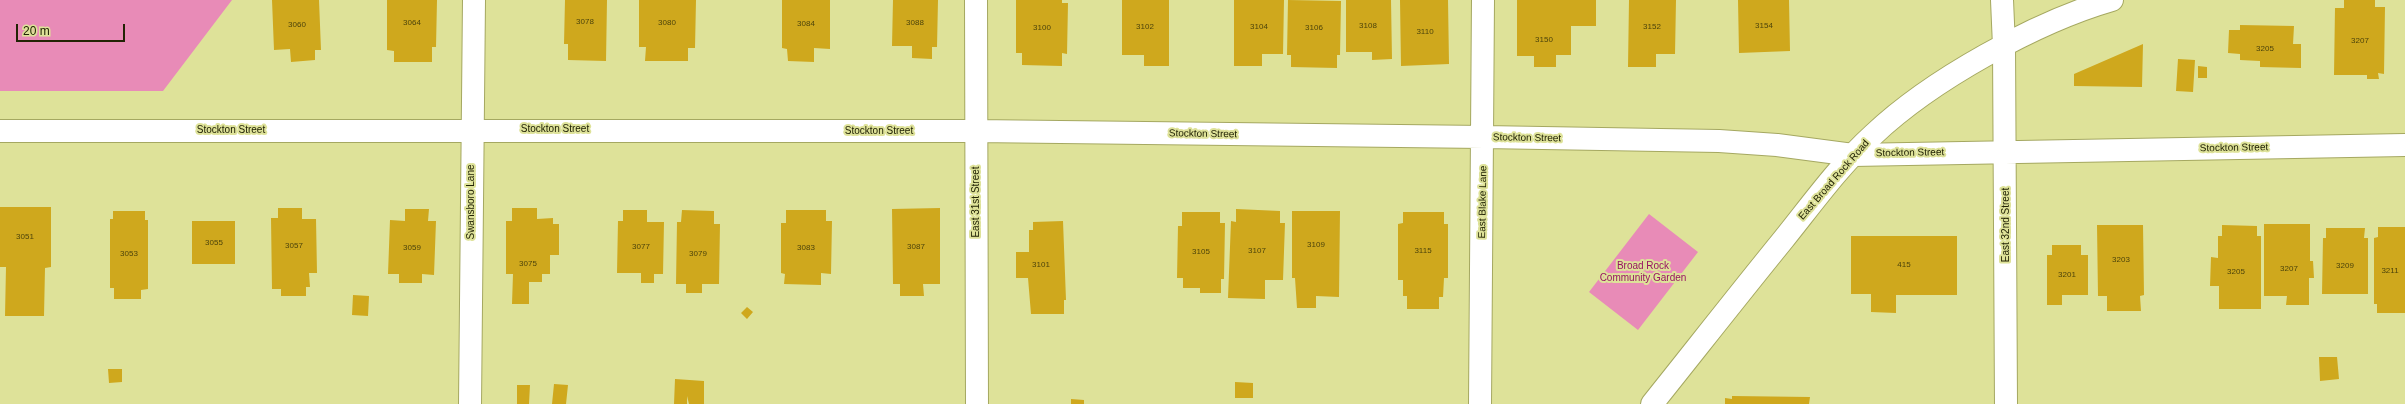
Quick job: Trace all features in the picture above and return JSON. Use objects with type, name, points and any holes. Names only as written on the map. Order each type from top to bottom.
[{"type":"street","name":"Swansboro Lane","points":[[470,404],[474,0]]},
{"type":"street","name":"East 31st Street","points":[[976,0],[977,404]]},
{"type":"street","name":"East Blake Lane","points":[[1480,404],[1484,137],[1483,0]]},
{"type":"street","name":"East 32nd Street","points":[[2002,0],[2004,46],[2006,404]]},
{"type":"street","name":"East Broad Rock Road","points":[[1652,404],[1853,154],[1873,134],[1921,96],[2004,46],[2048,24],[2112,0]]},
{"type":"street","name":"Stockton Street","points":[[0,131],[472,129],[976,131],[1484,137],[1719,142],[1777,145],[1853,154],[2405,146]]},
{"type":"green space","points":[[0,0],[232,0],[163,91],[0,91]]},
{"type":"green space","name":"Broad Rock Community Garden","points":[[1649,214],[1698,252],[1638,330],[1589,292]]},
{"type":"building","points":[[272,0],[319,0],[321,50],[315,50],[315,60],[291,62],[290,49],[274,50]]},
{"type":"building","points":[[387,0],[437,0],[436,47],[432,47],[432,62],[394,62],[394,51],[387,50]]},
{"type":"building","points":[[565,0],[607,0],[606,61],[568,60],[568,44],[564,44]]},
{"type":"building","points":[[639,0],[696,0],[695,48],[688,48],[688,61],[645,61],[646,47],[639,47]]},
{"type":"building","points":[[782,0],[830,0],[830,49],[814,48],[814,62],[788,61],[787,49],[782,48]]},
{"type":"building","points":[[893,0],[938,0],[937,47],[932,47],[932,59],[912,58],[912,46],[892,46]]},
{"type":"building","points":[[1016,0],[1062,0],[1062,3],[1068,3],[1067,54],[1062,53],[1062,66],[1022,65],[1022,53],[1016,53]]},
{"type":"building","points":[[1122,0],[1169,0],[1169,66],[1144,66],[1144,55],[1122,55]]},
{"type":"building","points":[[1234,0],[1284,0],[1283,54],[1262,54],[1262,66],[1234,66]]},
{"type":"building","points":[[1288,0],[1341,1],[1340,55],[1337,55],[1337,68],[1291,67],[1291,55],[1287,55]]},
{"type":"building","points":[[1346,0],[1391,0],[1392,59],[1372,60],[1372,52],[1346,52]]},
{"type":"building","points":[[1400,0],[1448,0],[1449,64],[1401,66]]},
{"type":"building","points":[[1517,0],[1596,0],[1596,26],[1571,26],[1571,55],[1556,55],[1556,67],[1534,67],[1534,56],[1517,56]]},
{"type":"building","points":[[1629,0],[1676,0],[1675,54],[1656,54],[1656,67],[1628,67]]},
{"type":"building","points":[[1738,0],[1789,0],[1790,51],[1739,53]]},
{"type":"building","points":[[2344,0],[2375,0],[2375,7],[2385,7],[2384,74],[2378,73],[2379,79],[2367,79],[2367,75],[2334,75],[2335,8],[2344,8]]},
{"type":"building","points":[[2240,25],[2294,26],[2293,44],[2301,44],[2301,68],[2260,67],[2260,61],[2240,60],[2240,54],[2228,53],[2229,30],[2240,30]]},
{"type":"building","points":[[2143,44],[2142,87],[2074,86],[2074,74]]},
{"type":"building","points":[[2178,59],[2195,60],[2193,92],[2176,91]]},
{"type":"building","points":[[2198,66],[2207,67],[2207,78],[2198,78]]},
{"type":"building","points":[[0,207],[51,207],[51,267],[45,268],[44,316],[5,316],[6,267],[0,267]]},
{"type":"building","points":[[278,208],[302,208],[302,219],[316,219],[317,273],[309,273],[310,287],[306,287],[306,296],[281,296],[281,289],[272,289],[271,218],[278,218]]},
{"type":"building","points":[[512,208],[537,208],[537,219],[553,218],[553,224],[559,224],[559,255],[550,255],[550,274],[542,274],[542,282],[529,282],[529,304],[512,304],[513,274],[506,274],[506,221],[512,221]]},
{"type":"building","points":[[940,208],[940,284],[923,284],[924,296],[900,296],[900,284],[893,284],[892,209]]},
{"type":"building","points":[[405,209],[429,209],[428,221],[436,221],[434,275],[422,274],[422,283],[399,283],[399,274],[388,274],[390,220],[405,221]]},
{"type":"building","points":[[1236,209],[1280,211],[1280,223],[1285,223],[1283,280],[1265,280],[1265,299],[1228,298],[1231,221],[1236,222]]},
{"type":"building","points":[[623,210],[647,210],[647,222],[664,222],[663,274],[654,274],[654,283],[641,283],[641,273],[617,273],[618,221],[623,221]]},
{"type":"building","points":[[682,210],[714,211],[714,224],[720,224],[719,284],[702,284],[702,293],[686,293],[686,284],[676,284],[677,222],[681,222]]},
{"type":"building","points":[[786,210],[826,210],[826,221],[832,221],[831,274],[821,273],[821,285],[784,284],[785,274],[781,273],[781,223],[786,223]]},
{"type":"building","points":[[113,211],[145,211],[145,220],[148,220],[148,289],[141,290],[141,299],[114,299],[114,288],[110,288],[110,219],[113,219]]},
{"type":"building","points":[[1292,211],[1340,211],[1339,297],[1316,296],[1316,308],[1297,308],[1295,278],[1292,278]]},
{"type":"building","points":[[1182,212],[1220,212],[1220,223],[1225,223],[1224,279],[1221,279],[1221,293],[1200,293],[1200,288],[1183,288],[1183,278],[1177,278],[1178,226],[1182,226]]},
{"type":"building","points":[[1403,212],[1444,212],[1444,224],[1448,224],[1448,278],[1444,278],[1443,297],[1439,297],[1439,309],[1407,309],[1407,296],[1403,296],[1403,280],[1398,280],[1398,224],[1403,223]]},
{"type":"building","points":[[192,221],[235,221],[235,264],[192,264]]},
{"type":"building","points":[[1063,221],[1066,300],[1064,300],[1064,314],[1031,314],[1028,278],[1016,278],[1016,252],[1029,252],[1029,230],[1033,230],[1033,222]]},
{"type":"building","points":[[2264,224],[2310,224],[2310,261],[2313,261],[2314,278],[2309,278],[2309,305],[2286,305],[2287,296],[2264,296]]},
{"type":"building","points":[[2097,225],[2143,225],[2144,295],[2140,296],[2141,311],[2107,311],[2107,296],[2098,296]]},
{"type":"building","points":[[2222,225],[2257,226],[2257,236],[2261,236],[2261,309],[2219,309],[2219,286],[2210,286],[2211,257],[2218,258],[2218,236],[2222,236]]},
{"type":"building","points":[[2378,227],[2405,227],[2405,313],[2377,313],[2377,304],[2374,304],[2374,238],[2378,237]]},
{"type":"building","points":[[2326,228],[2365,228],[2364,238],[2368,238],[2368,294],[2322,294],[2323,238],[2326,238]]},
{"type":"building","points":[[1851,236],[1957,236],[1957,295],[1896,295],[1896,313],[1871,312],[1871,294],[1851,294]]},
{"type":"building","points":[[2052,245],[2081,245],[2081,255],[2088,255],[2088,295],[2062,295],[2062,305],[2047,305],[2047,255],[2052,255]]},
{"type":"building","points":[[353,295],[369,296],[368,316],[352,315]]},
{"type":"building","points":[[747,307],[753,312],[747,319],[741,313]]},
{"type":"building","points":[[2319,357],[2337,357],[2339,379],[2320,381]]},
{"type":"building","points":[[108,369],[122,369],[122,382],[109,383]]},
{"type":"building","points":[[675,379],[704,381],[704,404],[689,404],[687,396],[687,404],[674,404]]},
{"type":"building","points":[[1235,382],[1253,383],[1253,398],[1235,398]]},
{"type":"building","points":[[554,384],[568,385],[566,404],[552,404]]},
{"type":"building","points":[[517,385],[530,385],[529,404],[517,404]]},
{"type":"building","points":[[1732,396],[1810,397],[1809,404],[1725,404],[1725,398],[1732,399]]},
{"type":"building","points":[[1071,399],[1084,400],[1084,404],[1071,404]]}]
